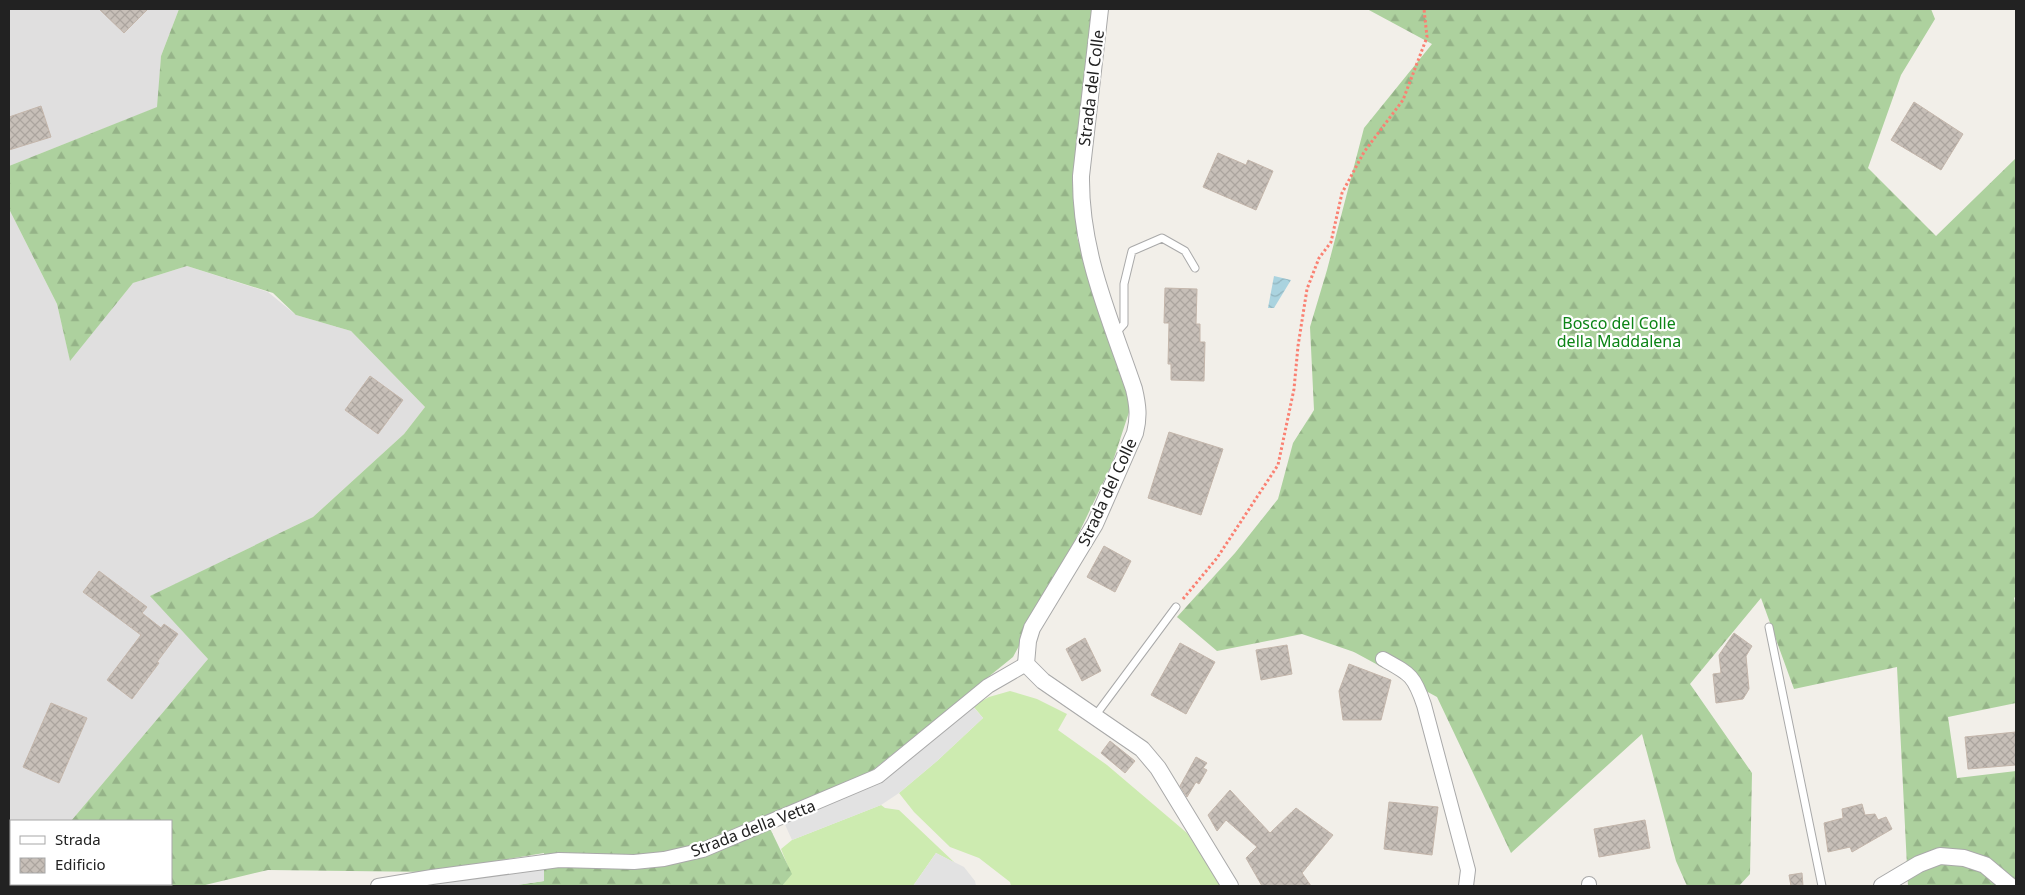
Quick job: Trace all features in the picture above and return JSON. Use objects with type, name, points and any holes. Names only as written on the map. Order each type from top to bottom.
[{"type":"street","name":"Strada del Colle","points":[[1026,664],[1028,641],[1032,628],[1094,524],[1135,433],[1139,407],[1088,250],[1081,201],[1081,176],[1100,9]]},
{"type":"street","points":[[1383,659],[1405,671],[1417,683],[1468,870],[1466,886]]},
{"type":"street","points":[[1026,664],[1043,681],[1142,749],[1158,768],[1230,886]]},
{"type":"street","name":"Strada della Vetta","points":[[378,886],[559,860],[634,862],[664,860],[703,850],[878,776],[988,686],[1026,664]]},
{"type":"street","points":[[1882,886],[1919,864],[1940,856],[1964,858],[1985,865],[2010,886]]},
{"type":"lane","points":[[1115,334],[1124,324],[1124,284],[1132,251],[1162,238],[1185,251],[1195,268]]},
{"type":"lane","points":[[1094,716],[1176,607]]},
{"type":"lane","points":[[1769,627],[1822,886]]},
{"type":"path","points":[[1176,607],[1217,558],[1278,465],[1294,389],[1298,346],[1307,289],[1319,258],[1331,242],[1342,193],[1364,152],[1403,100],[1427,37],[1424,9]]},
{"type":"shaded area","points":[[9,9],[179,9],[161,56],[158,107],[9,166]]},
{"type":"shaded area","points":[[9,209],[57,304],[70,360],[133,283],[187,266],[268,292],[296,315],[351,331],[425,407],[404,434],[313,517],[151,596],[208,659],[72,820],[10,820],[9,877]]},
{"type":"shaded area","points":[[969,702],[983,718],[899,793],[881,805],[792,840],[782,818],[866,782]]},
{"type":"shaded area","points":[[936,853],[964,867],[975,881],[976,886],[913,886]]},
{"type":"shaded area","points":[[544,862],[544,881],[510,886],[433,886],[432,877]]},
{"type":"green space","points":[[179,9],[1098,9],[1077,237],[1131,406],[1112,464],[1076,539],[1013,657],[873,770],[784,812],[765,818],[792,874],[782,886],[510,886],[544,881],[544,853],[430,872],[268,870],[201,886],[79,885],[172,885],[172,820],[72,820],[208,659],[150,596],[313,517],[404,434],[425,407],[351,331],[296,315],[273,293],[187,266],[133,283],[70,361],[57,304],[9,209],[9,166],[157,107],[161,56]]},
{"type":"green space","name":"Bosco del Colle della Maddalena","points":[[1367,9],[1931,9],[1935,19],[1901,75],[1868,168],[1936,236],[2016,158],[2016,596],[2014,598],[2016,607],[2016,703],[1948,717],[1957,778],[2016,771],[2016,886],[1908,886],[1897,667],[1794,689],[1761,598],[1690,684],[1752,773],[1750,874],[1739,886],[1687,886],[1676,861],[1642,734],[1511,853],[1437,697],[1354,652],[1302,634],[1217,651],[1177,617],[1235,553],[1278,499],[1293,443],[1314,410],[1310,327],[1364,128],[1432,44]]},
{"type":"green space","points":[[1010,691],[1037,699],[1067,714],[1058,730],[1107,765],[1187,833],[1222,886],[1011,886],[1010,882],[979,858],[950,847],[914,812],[899,793],[983,718],[973,706],[989,697]]},
{"type":"green space","points":[[881,805],[885,808],[899,810],[955,863],[936,853],[913,886],[782,886],[791,874],[781,849],[792,840]]},
{"type":"water","points":[[1274,276],[1291,280],[1274,308],[1268,308]]},
{"type":"building","points":[[99,9],[148,9],[124,33]]},
{"type":"building","points":[[1914,102],[1963,134],[1941,170],[1891,140]]},
{"type":"building","points":[[41,106],[51,137],[9,150],[9,117]]},
{"type":"building","points":[[1218,153],[1246,165],[1248,160],[1273,171],[1256,210],[1203,187]]},
{"type":"building","points":[[1165,288],[1197,289],[1196,324],[1200,324],[1200,342],[1205,342],[1204,381],[1171,380],[1171,364],[1168,364],[1169,323],[1164,323]]},
{"type":"building","points":[[370,376],[403,400],[378,434],[345,410]]},
{"type":"building","points":[[1169,432],[1223,449],[1201,515],[1148,498]]},
{"type":"building","points":[[1104,546],[1131,561],[1115,592],[1087,577]]},
{"type":"building","points":[[99,571],[147,607],[142,613],[161,628],[164,624],[178,634],[132,699],[107,680],[141,635],[83,592]]},
{"type":"building","points":[[1734,633],[1752,646],[1746,656],[1749,689],[1743,699],[1716,703],[1713,674],[1721,673],[1719,655]]},
{"type":"building","points":[[1085,638],[1101,671],[1082,681],[1066,649]]},
{"type":"building","points":[[1180,643],[1215,662],[1186,714],[1151,695]]},
{"type":"building","points":[[1287,645],[1292,674],[1261,680],[1256,650]]},
{"type":"building","points":[[1349,664],[1391,680],[1381,720],[1343,720],[1339,691]]},
{"type":"building","points":[[51,703],[87,718],[59,783],[23,767]]},
{"type":"building","points":[[2016,732],[2016,765],[1968,769],[1965,737]]},
{"type":"building","points":[[1110,741],[1135,761],[1125,773],[1101,753]]},
{"type":"building","points":[[1196,757],[1207,763],[1203,768],[1207,770],[1199,784],[1196,782],[1187,797],[1180,786]]},
{"type":"building","points":[[1230,790],[1270,833],[1296,808],[1333,835],[1302,873],[1311,886],[1262,886],[1246,858],[1257,847],[1226,820],[1217,831],[1208,815]]},
{"type":"building","points":[[1389,802],[1438,807],[1432,855],[1384,849]]},
{"type":"building","points":[[1862,804],[1865,815],[1875,814],[1878,820],[1886,817],[1892,829],[1852,852],[1850,847],[1828,852],[1824,823],[1843,818],[1842,809]]},
{"type":"building","points":[[1645,820],[1650,848],[1599,857],[1594,829]]},
{"type":"building","points":[[1802,873],[1803,886],[1791,886],[1789,875]]}]
